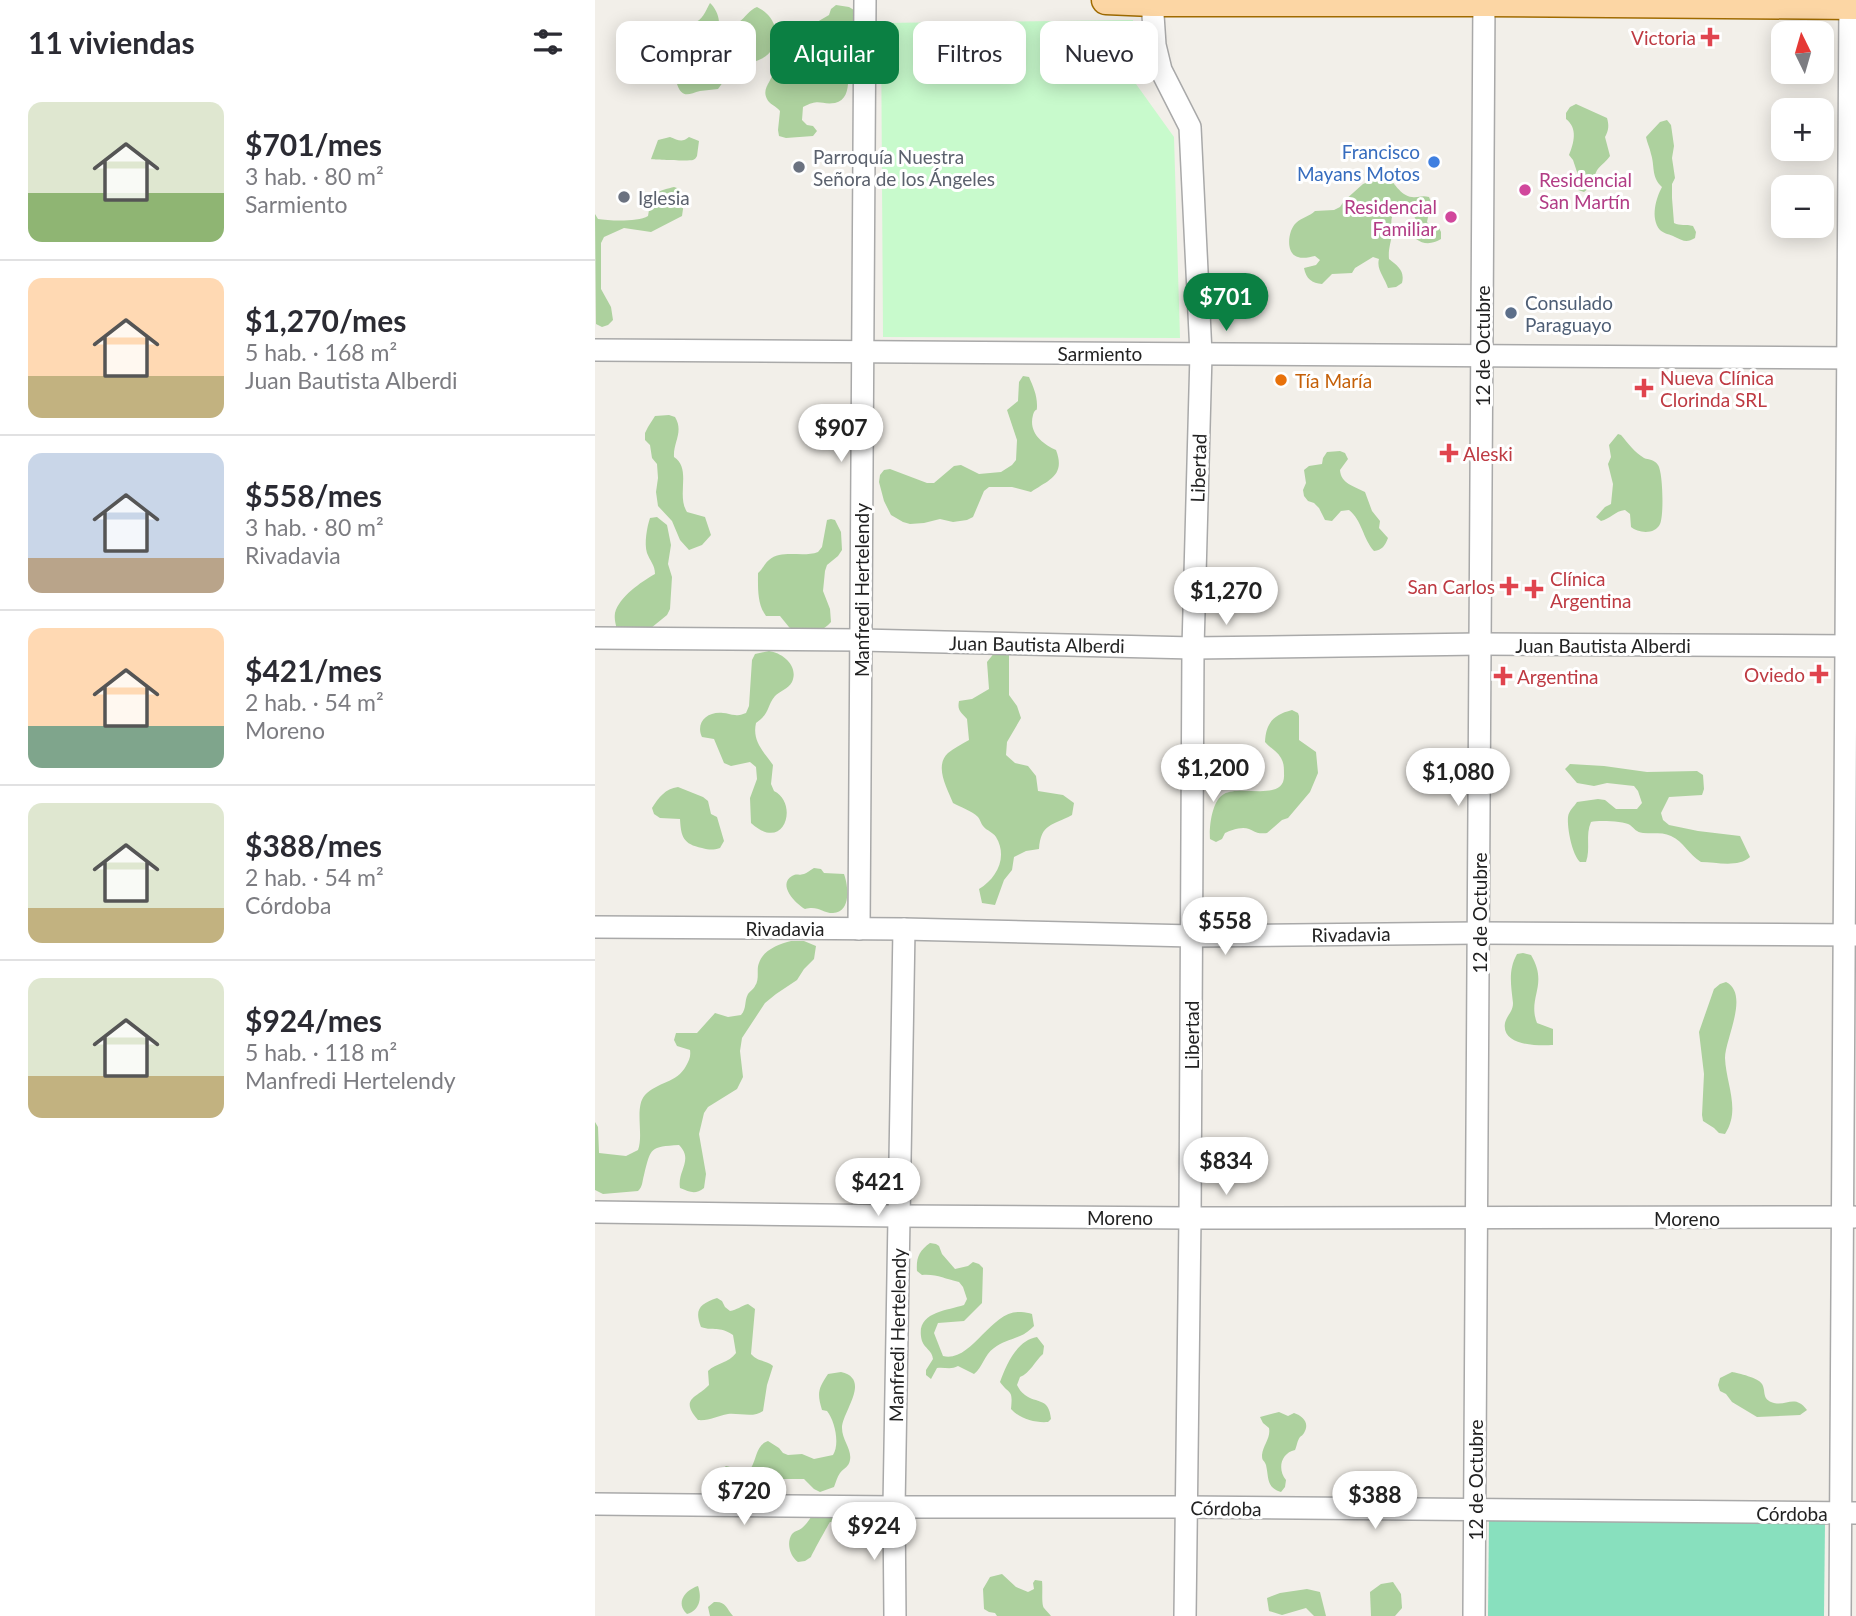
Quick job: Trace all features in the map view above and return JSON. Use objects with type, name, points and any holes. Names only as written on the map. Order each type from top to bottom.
[{"type":"main road","points":[[1106,0],[1852,4]]},
{"type":"street","name":"Manfredi Hertelendy","points":[[859,929],[865,0]]},
{"type":"street","name":"Libertad","points":[[1152,1],[1155,44],[1161,70],[1190,127],[1201,354],[1193,648],[1185,1616]]},
{"type":"street","name":"12 de Octubre","points":[[1474,1616],[1484,1]]},
{"type":"street","points":[[1840,1616],[1848,1513],[1852,4]]},
{"type":"street","name":"Sarmiento","points":[[595,350],[1852,358]]},
{"type":"street","name":"Juan Bautista Alberdi","points":[[595,638],[861,640],[1193,648],[1480,644],[1851,646]]},
{"type":"street","name":"Rivadavia","points":[[595,927],[905,929],[1192,936],[1478,933],[1850,935]]},
{"type":"street","name":"Manfredi Hertelendy","points":[[895,1616],[894,1507],[905,929]]},
{"type":"street","name":"Moreno","points":[[595,1212],[1189,1218],[1849,1217]]},
{"type":"street","name":"Córdoba","points":[[595,1504],[1848,1513]]},
{"type":"green space","points":[[710,3],[719,21],[697,21]]},
{"type":"green space","points":[[836,5],[849,7],[854,10],[854,21],[819,21],[829,15]]},
{"type":"green space","points":[[757,7],[772,21],[770,21],[770,51],[756,61],[756,21],[740,21]]},
{"type":"green space","points":[[1133,20],[1133,21],[1049,21]]},
{"type":"green space","points":[[1026,21],[1040,21],[1040,84],[1136,84],[1174,137],[1180,338],[883,337],[881,84],[899,84],[899,23],[913,23],[913,84],[1026,84]]},
{"type":"green space","points":[[770,81],[770,84],[848,84],[842,99],[835,103],[817,102],[803,107],[802,120],[817,131],[813,136],[786,138],[779,136],[780,111],[768,101],[766,88]]},
{"type":"green space","points":[[677,84],[722,84],[718,89],[689,94],[681,92]]},
{"type":"green space","points":[[1576,104],[1607,118],[1608,123],[1605,137],[1610,156],[1597,171],[1594,184],[1584,192],[1578,190],[1574,184],[1579,178],[1569,155],[1574,131],[1566,119],[1566,113]]},
{"type":"green space","points":[[1667,120],[1671,125],[1674,146],[1674,223],[1693,226],[1696,232],[1695,238],[1687,241],[1662,231],[1655,220],[1656,202],[1662,187],[1655,175],[1646,137],[1660,122]]},
{"type":"green space","points":[[670,137],[682,140],[689,137],[699,141],[696,158],[651,159],[658,140]]},
{"type":"green space","points":[[1385,175],[1408,196],[1429,197],[1431,202],[1427,222],[1431,227],[1438,226],[1441,239],[1429,243],[1419,241],[1416,239],[1419,226],[1413,214],[1393,214],[1389,259],[1402,272],[1402,283],[1388,288],[1380,270],[1379,259],[1373,257],[1355,268],[1352,273],[1332,274],[1322,284],[1310,280],[1304,268],[1316,265],[1320,260],[1315,256],[1302,258],[1294,255],[1289,242],[1293,226],[1315,211],[1340,207],[1363,184]]},
{"type":"green space","points":[[674,187],[680,189],[682,216],[651,232],[624,228],[604,237],[601,243],[601,289],[611,307],[613,320],[602,327],[596,324],[595,214],[598,219],[609,220],[643,218],[648,216],[649,210],[646,207],[652,196]]},
{"type":"green space","points":[[1023,376],[1029,377],[1036,398],[1037,409],[1032,421],[1035,432],[1046,445],[1056,450],[1059,466],[1054,476],[1031,492],[1012,487],[989,487],[984,491],[973,517],[967,520],[953,522],[940,519],[910,524],[891,515],[879,482],[884,470],[890,469],[927,483],[934,483],[954,466],[961,465],[979,474],[1001,472],[1012,465],[1016,460],[1017,440],[1007,410],[1018,401],[1019,382]]},
{"type":"green space","points":[[655,416],[675,417],[679,427],[674,457],[682,468],[684,505],[687,512],[705,517],[711,535],[702,545],[689,550],[680,540],[672,521],[658,506],[657,464],[652,458],[650,445],[645,440],[645,433]]},
{"type":"green space","points":[[1618,434],[1640,456],[1655,462],[1660,469],[1661,519],[1658,528],[1654,530],[1642,532],[1631,527],[1630,514],[1625,510],[1601,521],[1596,517],[1611,504],[1613,484],[1608,464],[1611,457],[1609,445]]},
{"type":"green space","points":[[1327,452],[1345,453],[1348,459],[1340,470],[1341,475],[1349,484],[1365,492],[1372,511],[1380,521],[1379,528],[1388,538],[1379,550],[1374,551],[1370,546],[1357,519],[1349,510],[1341,511],[1332,521],[1325,520],[1319,508],[1304,496],[1304,470],[1309,466],[1322,464]]},
{"type":"green space","points":[[657,517],[667,525],[671,545],[668,564],[672,577],[670,609],[667,615],[651,628],[637,632],[617,630],[615,613],[621,601],[655,574],[647,553],[646,540],[650,518]]},
{"type":"green space","points":[[827,520],[835,520],[841,532],[842,550],[827,565],[825,571],[823,591],[830,609],[831,622],[818,630],[793,632],[780,616],[766,616],[763,611],[758,573],[774,557],[818,552],[822,547]]},
{"type":"green space","points":[[769,651],[788,661],[794,676],[792,682],[772,700],[764,716],[756,723],[755,729],[757,741],[773,765],[771,784],[786,805],[785,823],[780,830],[772,833],[751,823],[750,798],[757,779],[756,767],[750,762],[731,766],[724,763],[714,739],[702,737],[700,732],[704,719],[712,714],[746,713],[749,706],[752,660],[755,654]]},
{"type":"green space","points":[[995,652],[1009,654],[1009,695],[1021,718],[1007,742],[1006,755],[1015,763],[1028,766],[1036,776],[1038,791],[1063,795],[1074,803],[1072,815],[1045,830],[1039,849],[1014,857],[1012,870],[1004,880],[995,905],[982,903],[979,889],[991,879],[999,866],[999,845],[995,835],[983,826],[978,817],[953,803],[945,784],[942,764],[948,753],[969,740],[967,719],[959,709],[959,701],[972,699],[989,689],[987,662]]},
{"type":"green space","points":[[1292,710],[1299,716],[1299,740],[1316,752],[1318,773],[1310,792],[1288,818],[1267,833],[1240,828],[1225,833],[1222,839],[1216,842],[1210,839],[1214,808],[1220,797],[1232,791],[1270,790],[1283,783],[1283,762],[1278,753],[1265,742],[1272,721],[1280,714]]},
{"type":"green space","points":[[1570,764],[1647,772],[1697,771],[1703,775],[1702,795],[1669,797],[1661,813],[1663,820],[1669,825],[1740,836],[1750,857],[1733,863],[1701,862],[1671,836],[1641,833],[1630,825],[1599,821],[1591,822],[1586,862],[1580,862],[1572,847],[1568,822],[1569,812],[1577,802],[1605,800],[1616,809],[1637,809],[1642,803],[1634,786],[1607,783],[1594,786],[1577,783],[1565,769]]},
{"type":"green space","points":[[678,787],[708,801],[711,814],[717,817],[724,841],[720,848],[709,849],[687,842],[682,835],[680,819],[660,818],[654,814],[652,808],[660,797]]},
{"type":"green space","points":[[814,868],[821,869],[824,873],[844,874],[847,897],[846,903],[839,911],[833,913],[813,908],[805,909],[789,894],[786,884],[788,880]]},
{"type":"green space","points":[[791,941],[804,941],[816,946],[814,959],[797,980],[765,1003],[742,1038],[740,1051],[743,1077],[737,1089],[708,1107],[704,1113],[699,1134],[706,1174],[704,1188],[690,1192],[680,1188],[685,1156],[679,1145],[653,1150],[638,1191],[603,1194],[595,1190],[595,1122],[598,1127],[599,1153],[626,1156],[638,1150],[642,1100],[650,1091],[682,1072],[689,1058],[690,1050],[677,1046],[674,1040],[676,1033],[697,1033],[715,1013],[728,1017],[741,1015],[748,994],[756,983],[761,958],[772,948]]},
{"type":"green space","points":[[1517,954],[1531,955],[1536,965],[1538,983],[1535,1014],[1537,1023],[1553,1029],[1553,1045],[1522,1043],[1514,1040],[1505,1031],[1505,1023],[1513,1006],[1512,966]]},
{"type":"green space","points":[[1726,982],[1733,988],[1736,1006],[1725,1058],[1732,1116],[1725,1134],[1719,1133],[1703,1121],[1704,1074],[1699,1032],[1714,989]]},
{"type":"green space","points":[[930,1243],[939,1246],[942,1254],[955,1269],[973,1262],[983,1268],[982,1303],[964,1321],[938,1323],[934,1333],[943,1356],[963,1352],[991,1326],[1010,1313],[1032,1314],[1034,1326],[1024,1334],[994,1348],[974,1374],[958,1366],[937,1368],[931,1379],[926,1375],[933,1359],[922,1341],[923,1324],[933,1314],[964,1305],[967,1299],[959,1282],[922,1275],[917,1271],[919,1255]]},
{"type":"green space","points":[[717,1298],[730,1311],[748,1304],[755,1309],[751,1354],[773,1366],[763,1411],[698,1420],[690,1407],[692,1399],[709,1385],[708,1371],[736,1353],[733,1335],[724,1330],[701,1327],[698,1316],[700,1308]]},
{"type":"green space","points":[[1037,1337],[1044,1346],[1043,1354],[1027,1373],[1020,1377],[1017,1385],[1029,1398],[1048,1407],[1051,1419],[1048,1422],[1028,1420],[1011,1409],[1011,1395],[1000,1382],[1018,1348]]},
{"type":"green space","points":[[841,1372],[850,1376],[855,1389],[842,1428],[850,1460],[834,1487],[820,1492],[804,1479],[762,1479],[730,1487],[720,1476],[721,1470],[726,1466],[751,1468],[759,1449],[768,1441],[788,1455],[802,1454],[814,1459],[833,1455],[836,1433],[830,1415],[822,1410],[819,1391],[828,1374]]},
{"type":"green space","points":[[1732,1372],[1760,1382],[1766,1398],[1771,1402],[1798,1402],[1807,1410],[1800,1415],[1757,1417],[1732,1402],[1720,1391],[1720,1378]]},
{"type":"green space","points":[[1279,1412],[1288,1416],[1297,1414],[1305,1420],[1306,1426],[1295,1450],[1286,1454],[1282,1462],[1286,1480],[1281,1492],[1270,1485],[1262,1459],[1269,1428],[1260,1417]]},
{"type":"green space","points":[[858,1512],[861,1518],[857,1524],[830,1522],[811,1557],[798,1562],[793,1556],[789,1545],[790,1538],[814,1513]]},
{"type":"green space","points":[[1489,1520],[1825,1523],[1824,1616],[1488,1616]]},
{"type":"green space","points":[[1002,1574],[1016,1587],[1028,1592],[1034,1589],[1035,1580],[1042,1581],[1043,1606],[1051,1616],[997,1616],[984,1609],[983,1589],[990,1577]]},
{"type":"green space","points":[[1393,1582],[1401,1594],[1402,1608],[1395,1616],[1371,1616],[1370,1592],[1381,1584]]},
{"type":"green space","points":[[698,1586],[699,1603],[695,1610],[687,1614],[682,1606],[683,1597]]},
{"type":"green space","points":[[1307,1589],[1320,1592],[1326,1616],[1314,1616],[1306,1608],[1282,1615],[1269,1611],[1267,1598]]},
{"type":"green space","points":[[714,1602],[723,1604],[733,1616],[710,1616],[708,1607]]},
{"type":"place","name":"Victoria","points":[[1710,37]]},
{"type":"place","name":"Francisco Mayans Motos","points":[[1434,162]]},
{"type":"place","name":"Parroquía Nuestra Señora de los Ángeles","points":[[799,167]]},
{"type":"place","name":"Residencial San Martín","points":[[1525,190]]},
{"type":"place","name":"Iglesia","points":[[624,197]]},
{"type":"place","name":"Residencial Familiar","points":[[1451,217]]},
{"type":"place","name":"Consulado Paraguayo","points":[[1511,313]]},
{"type":"place","name":"Tía María","points":[[1281,380]]},
{"type":"place","name":"Nueva Clínica Clorinda SRL","points":[[1644,388]]},
{"type":"place","name":"Aleski","points":[[1449,453]]},
{"type":"place","name":"San Carlos","points":[[1509,586]]},
{"type":"place","name":"Clínica Argentina","points":[[1534,589]]},
{"type":"place","name":"Oviedo","points":[[1819,674]]},
{"type":"place","name":"Argentina","points":[[1503,676]]}]
